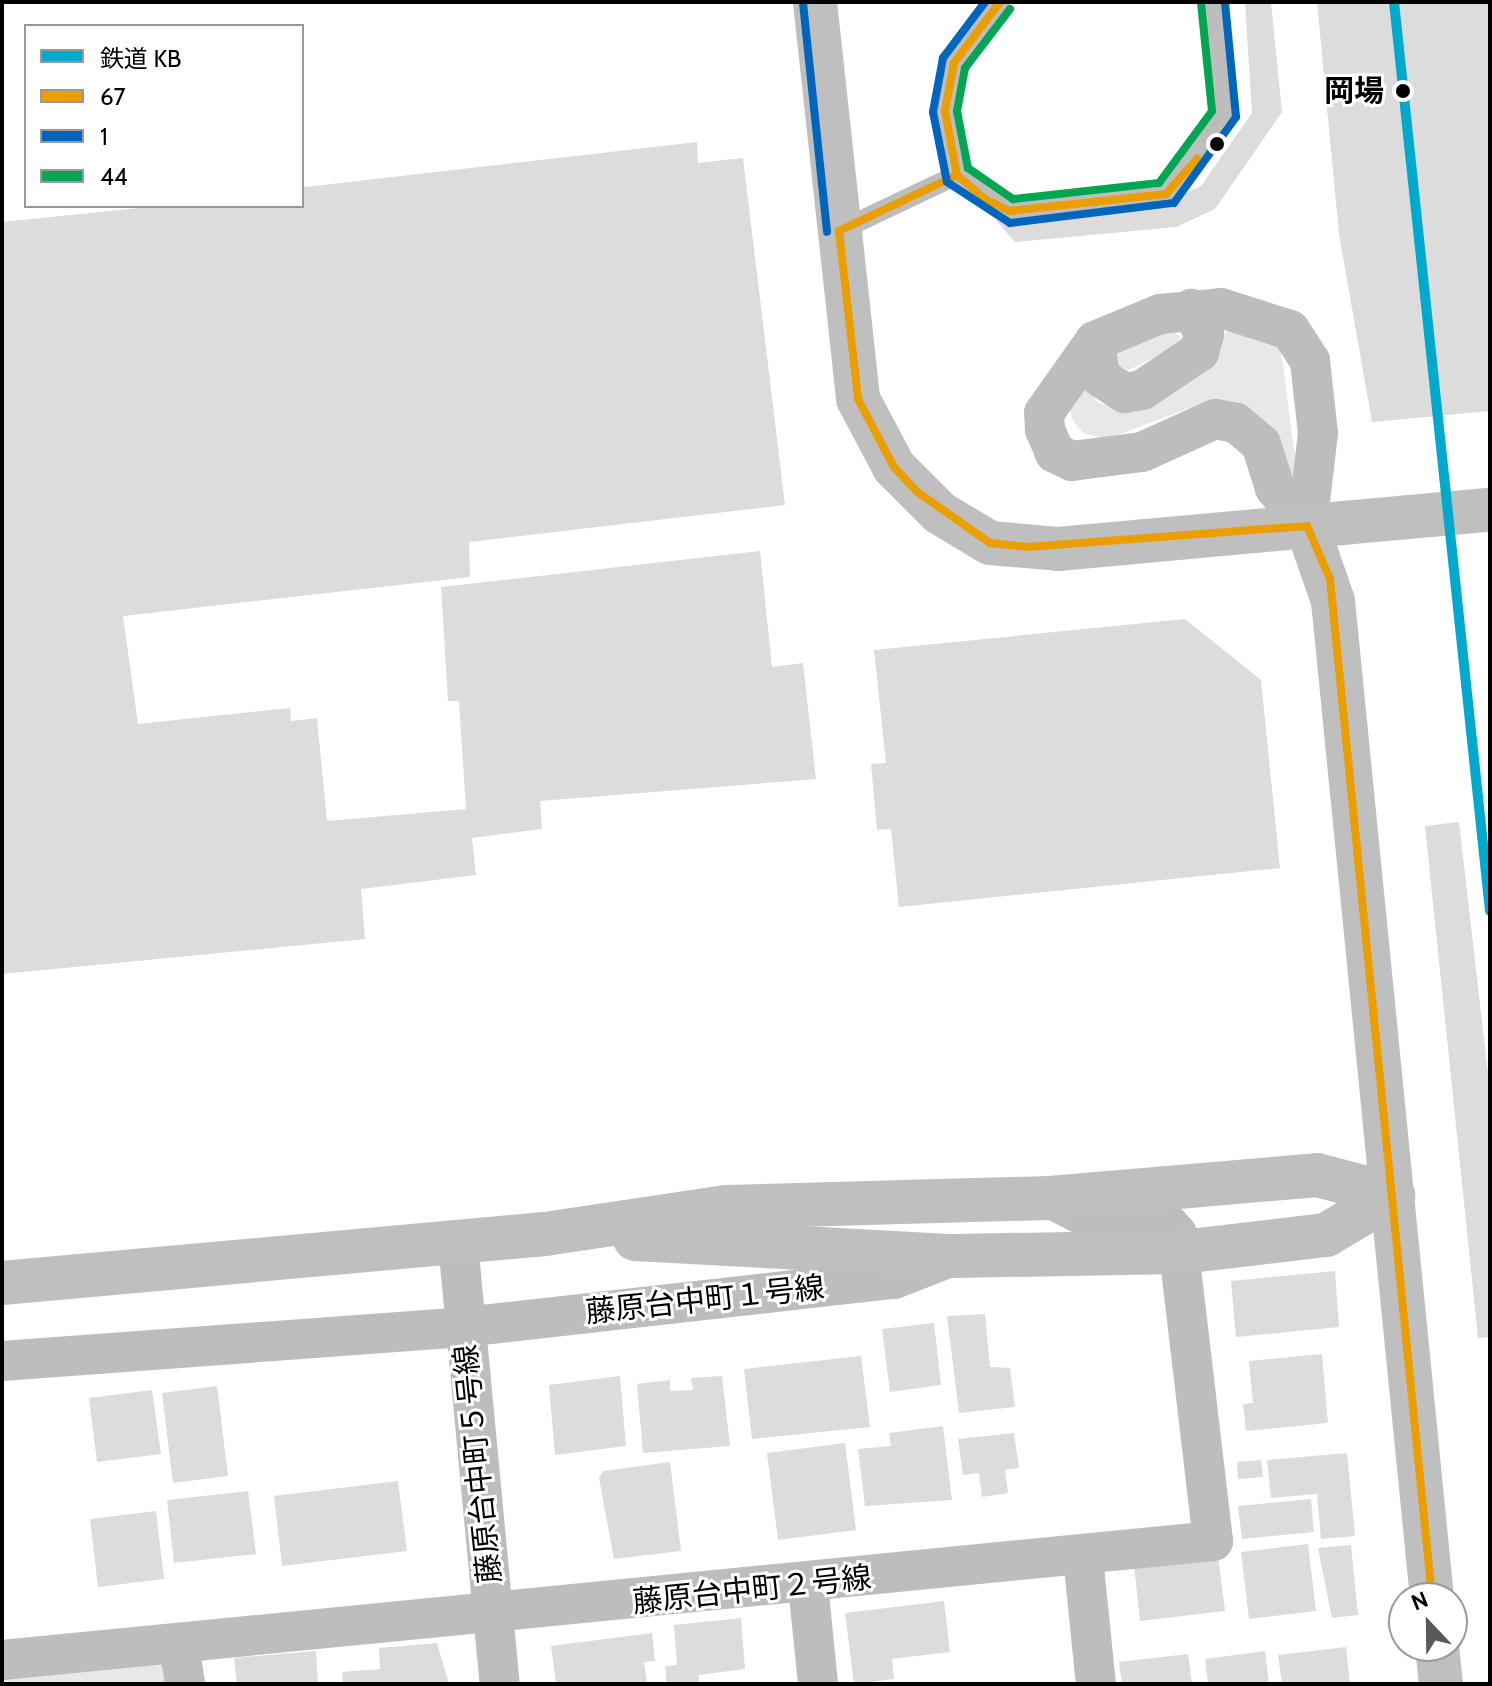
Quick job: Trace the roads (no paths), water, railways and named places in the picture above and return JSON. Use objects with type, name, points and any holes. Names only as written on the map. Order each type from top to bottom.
[{"type":"street","points":[[815,2],[858,399],[894,467],[940,513],[990,543],[1058,549],[1490,510]]},
{"type":"street","points":[[1307,526],[1318,433],[1302,343],[1275,321],[1192,309],[1137,320],[1095,341],[1044,413],[1055,453],[1072,461],[1142,452],[1196,424],[1236,423],[1261,444],[1275,488],[1307,526],[1330,579],[1430,1582]]},
{"type":"street","points":[[1095,341],[1100,377],[1125,393],[1142,390],[1199,352],[1204,334],[1192,309]]},
{"type":"street","points":[[2,1283],[545,1234],[726,1207],[1050,1198],[1317,1175],[1393,1195]]},
{"type":"street","name":"藤原台中町１号線","points":[[2,1361],[464,1327],[894,1279],[953,1256],[1181,1252],[1326,1235],[1393,1195]]},
{"type":"street","points":[[1050,1198],[1096,1222],[1168,1224],[1181,1252]]},
{"type":"street","points":[[545,1234],[953,1256]]},
{"type":"street","name":"藤原台中町５号線","points":[[458,1243],[500,1684]]},
{"type":"street","name":"藤原台中町２号線","points":[[2,1660],[808,1585],[1213,1541],[1181,1252]]},
{"type":"street","points":[[1083,1557],[1096,1684]]},
{"type":"street","points":[[808,1585],[818,1684]]},
{"type":"street","points":[[179,1645],[185,1684]]},
{"type":"street","points":[[1439,1662],[1441,1684]]},
{"type":"lane","points":[[1000,2],[954,63],[945,111],[957,175],[1010,211],[1166,194],[1224,114],[1213,2]]},
{"type":"lane","points":[[839,231],[957,175]]},
{"type":"rail line","name":"KB","points":[[1394,2],[1490,911]]},
{"type":"place","name":"岡場","points":[[1403,91]]}]
